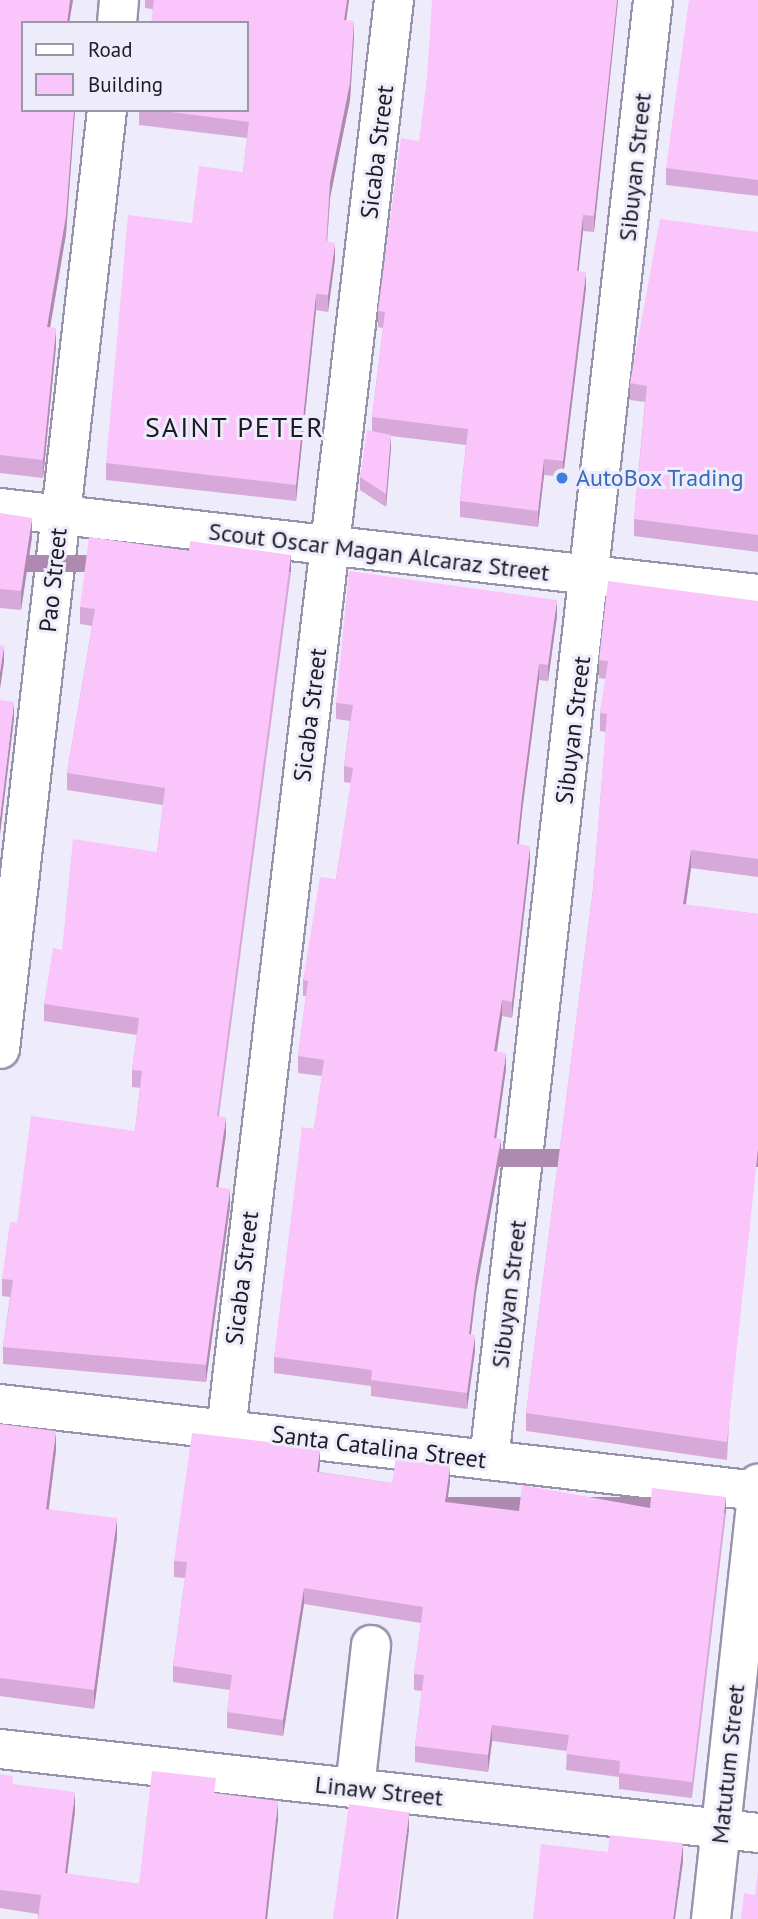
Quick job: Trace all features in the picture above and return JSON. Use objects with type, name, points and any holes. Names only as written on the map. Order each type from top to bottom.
[{"type":"street","points":[[117,21],[120,0]]},
{"type":"street","name":"Sicaba Street","points":[[226,1430],[394,0]]},
{"type":"street","name":"Sibuyan Street","points":[[489,1460],[591,578],[653,0]]},
{"type":"street","name":"Pao Street","points":[[0,1049],[107,112]]},
{"type":"street","name":"Scout Oscar Magan Alcaraz Street","points":[[0,508],[591,578],[758,594]]},
{"type":"street","name":"Santa Catalina Street","points":[[0,1404],[758,1489]]},
{"type":"street","name":"Matutum Street","points":[[710,1919],[739,1831],[758,1489]]},
{"type":"street","points":[[355,1788],[371,1645]]},
{"type":"street","name":"Linaw Street","points":[[0,1749],[739,1831]]},
{"type":"building","points":[[0,0],[70,0],[67,21],[21,21],[21,112],[74,112],[66,216],[47,327],[56,328],[43,460],[0,455]]},
{"type":"building","points":[[154,0],[347,0],[344,20],[354,21],[350,83],[330,182],[326,241],[335,243],[328,295],[316,294],[296,485],[106,463],[128,215],[192,223],[199,166],[243,172],[249,122],[171,112],[248,112],[248,21],[151,21]]},
{"type":"building","points":[[432,0],[617,0],[594,216],[583,215],[577,271],[586,272],[563,461],[544,459],[538,511],[460,501],[468,429],[372,417],[385,312],[378,311],[401,138],[419,141],[427,78]]},
{"type":"building","points":[[689,0],[758,0],[758,180],[666,168]]},
{"type":"building","points":[[660,219],[758,232],[758,535],[634,519],[647,386],[630,383]]},
{"type":"building","points":[[367,430],[391,435],[386,494],[360,477]]},
{"type":"building","points":[[0,513],[32,518],[21,591],[0,589]]},
{"type":"building","points":[[89,537],[189,551],[190,541],[291,555],[217,1116],[226,1117],[216,1187],[230,1189],[206,1365],[3,1347],[13,1280],[2,1279],[10,1222],[17,1223],[31,1116],[135,1131],[142,1071],[132,1070],[139,1018],[44,1004],[53,948],[62,950],[73,839],[157,852],[165,788],[67,773],[95,609],[80,607]]},
{"type":"building","points":[[349,571],[557,600],[548,665],[539,664],[522,796],[517,844],[530,846],[512,1002],[502,1000],[494,1051],[506,1053],[494,1138],[501,1139],[476,1276],[469,1334],[475,1335],[467,1393],[371,1380],[372,1370],[274,1357],[302,1127],[314,1129],[324,1060],[298,1056],[308,981],[303,980],[320,877],[336,879],[353,768],[344,766],[353,705],[336,703]]},
{"type":"building","points":[[608,581],[758,601],[758,859],[691,850],[683,904],[758,914],[758,1149],[727,1442],[526,1413],[593,889],[607,714],[600,713],[608,661],[599,660]]},
{"type":"building","points":[[0,645],[4,646],[0,672]]},
{"type":"building","points":[[0,700],[14,702],[0,818]]},
{"type":"building","points":[[0,1424],[56,1431],[46,1509],[117,1518],[94,1690],[0,1678]]},
{"type":"building","points":[[192,1433],[320,1448],[317,1472],[392,1483],[396,1458],[450,1466],[445,1502],[519,1511],[522,1485],[650,1508],[652,1488],[726,1497],[692,1782],[619,1773],[620,1761],[566,1754],[569,1735],[492,1725],[488,1755],[415,1746],[424,1675],[414,1674],[423,1607],[304,1588],[283,1720],[227,1712],[232,1675],[173,1666],[187,1562],[174,1561]]},
{"type":"building","points":[[152,1771],[216,1778],[214,1793],[278,1801],[265,1919],[38,1919],[41,1895],[0,1890],[0,1774],[13,1776],[12,1784],[75,1792],[65,1873],[139,1884]]},
{"type":"building","points":[[349,1804],[409,1812],[394,1919],[333,1919]]},
{"type":"building","points":[[610,1835],[683,1843],[673,1919],[533,1919],[541,1844],[608,1852]]},
{"type":"building","points":[[758,1871],[758,1919],[741,1919],[744,1893],[755,1895]]},
{"type":"place","name":"AutoBox Trading","points":[[562,478]]},
{"type":"district","name":"SAINT PETER","points":[[235,427]]}]
